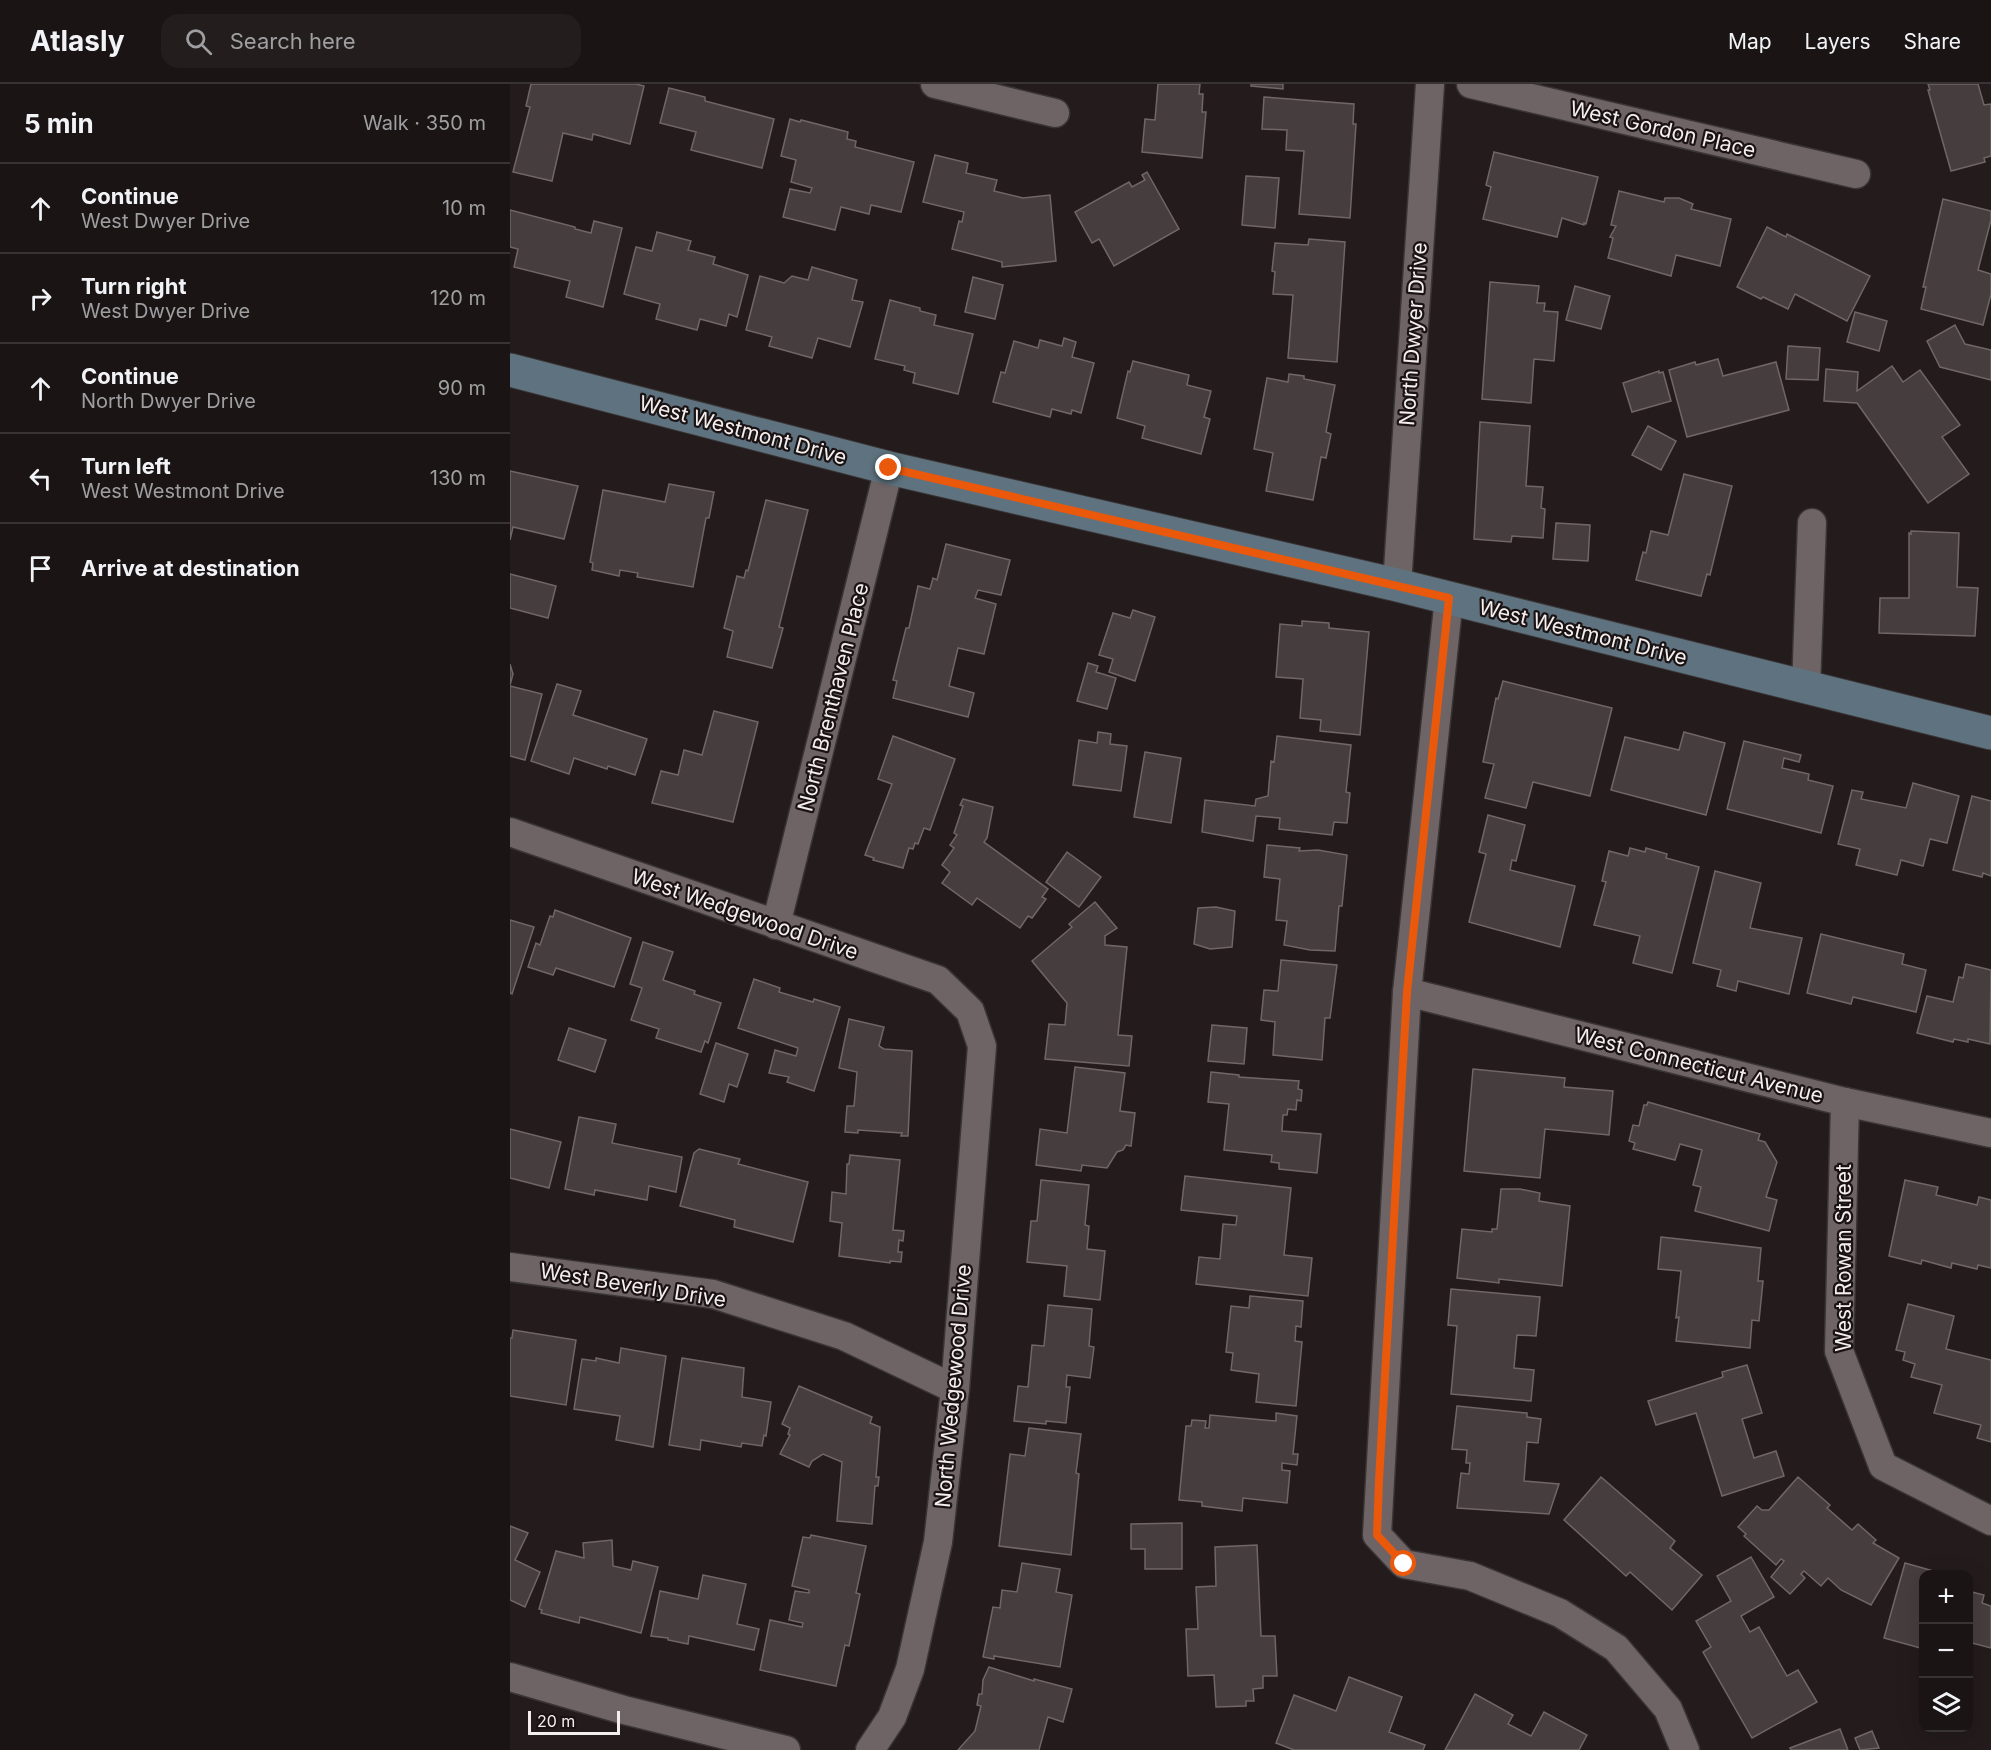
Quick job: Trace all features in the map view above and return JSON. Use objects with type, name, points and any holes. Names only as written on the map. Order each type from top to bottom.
[{"type":"street","points":[[935,84],[1055,113]]},
{"type":"street","name":"North Dwyer Drive","points":[[1396,585],[1430,84]]},
{"type":"street","name":"West Gordon Place","points":[[1471,84],[1856,174]]},
{"type":"street","name":"West Westmont Drive","points":[[510,370],[889,468],[1396,585],[1991,734]]},
{"type":"street","name":"North Brenthaven Place","points":[[776,925],[889,468]]},
{"type":"street","points":[[1806,688],[1812,523]]},
{"type":"street","points":[[1449,598],[1407,992],[1377,1535],[1404,1564],[1470,1576],[1560,1613],[1616,1648],[1668,1709],[1685,1750]]},
{"type":"street","name":"West Wedgewood Drive","points":[[510,832],[938,980],[970,1011]]},
{"type":"street","name":"West Connecticut Avenue","points":[[1407,992],[1845,1102],[1991,1133]]},
{"type":"street","name":"North Wedgewood Drive","points":[[870,1750],[892,1717],[910,1669],[938,1542],[955,1389],[982,1046],[970,1011]]},
{"type":"street","name":"West Rowan Street","points":[[1845,1102],[1839,1351],[1883,1466],[1991,1521]]},
{"type":"street","name":"West Beverly Drive","points":[[510,1267],[713,1294],[844,1336],[955,1389]]},
{"type":"street","points":[[510,1677],[624,1710],[786,1750]]},
{"type":"building","points":[[531,84],[636,84],[644,86],[630,144],[593,134],[592,140],[563,133],[552,181],[513,172],[530,107],[526,106]]},
{"type":"building","points":[[1158,84],[1200,84],[1199,94],[1203,94],[1202,112],[1206,112],[1202,158],[1142,152],[1145,119],[1155,120]]},
{"type":"building","points":[[1251,84],[1283,84],[1283,89],[1251,86]]},
{"type":"building","points":[[1928,84],[1978,84],[1984,105],[1991,104],[1991,156],[1984,158],[1985,162],[1951,171]]},
{"type":"building","points":[[669,88],[705,97],[705,101],[774,119],[762,168],[691,150],[696,132],[660,123]]},
{"type":"building","points":[[1264,97],[1354,104],[1353,124],[1356,124],[1350,218],[1299,214],[1304,151],[1286,150],[1287,130],[1262,129]]},
{"type":"building","points":[[790,119],[848,132],[847,139],[856,141],[855,147],[914,162],[901,212],[871,205],[869,214],[841,207],[835,230],[783,217],[790,189],[810,193],[812,188],[791,182],[796,160],[781,156]]},
{"type":"building","points":[[1494,152],[1598,177],[1586,224],[1562,218],[1557,237],[1483,219],[1491,187],[1486,185]]},
{"type":"building","points":[[935,155],[968,163],[966,173],[997,180],[994,191],[1023,198],[1050,195],[1056,261],[1002,267],[1002,262],[952,249],[959,221],[962,222],[964,212],[923,202]]},
{"type":"building","points":[[1147,172],[1179,229],[1114,266],[1099,239],[1092,243],[1075,212],[1129,182],[1132,187],[1145,180],[1142,175]]},
{"type":"building","points":[[1246,176],[1279,178],[1275,228],[1242,225]]},
{"type":"building","points":[[1619,191],[1664,202],[1665,198],[1679,198],[1693,204],[1691,209],[1731,219],[1720,266],[1676,255],[1671,276],[1608,258],[1613,238],[1610,237],[1616,226],[1611,225]]},
{"type":"building","points":[[1943,199],[1991,211],[1991,220],[1978,270],[1991,274],[1991,294],[1983,325],[1921,309],[1926,287],[1923,287]]},
{"type":"building","points":[[510,210],[591,233],[594,221],[622,228],[603,307],[566,297],[570,281],[514,267],[518,249],[510,247]]},
{"type":"building","points":[[1767,227],[1786,237],[1787,234],[1870,276],[1847,321],[1795,294],[1788,309],[1737,287]]},
{"type":"building","points":[[657,232],[691,241],[688,250],[715,257],[713,264],[748,275],[737,317],[729,314],[726,326],[700,319],[697,330],[656,319],[660,304],[624,294],[636,247],[652,251]]},
{"type":"building","points":[[1309,239],[1345,242],[1337,362],[1288,358],[1293,295],[1273,294],[1275,272],[1272,271],[1275,243],[1308,245]]},
{"type":"building","points":[[812,267],[857,280],[852,300],[863,302],[850,347],[818,338],[812,358],[769,346],[772,337],[746,330],[760,276],[784,283],[792,276],[808,280]]},
{"type":"building","points":[[973,277],[1003,285],[995,319],[965,312]]},
{"type":"building","points":[[1490,282],[1539,286],[1537,303],[1545,303],[1544,311],[1558,312],[1554,361],[1534,359],[1531,403],[1482,399]]},
{"type":"building","points":[[1575,286],[1610,296],[1601,329],[1566,320]]},
{"type":"building","points":[[890,300],[936,315],[934,325],[973,334],[958,394],[913,383],[915,373],[904,370],[905,366],[875,359]]},
{"type":"building","points":[[1855,312],[1887,321],[1879,351],[1847,342]]},
{"type":"building","points":[[1955,325],[1965,344],[1991,350],[1991,380],[1940,367],[1927,341]]},
{"type":"building","points":[[1064,338],[1076,342],[1072,357],[1094,363],[1081,413],[1072,410],[1071,414],[1052,409],[1050,417],[993,402],[1001,372],[1005,373],[1014,341],[1038,348],[1040,340],[1062,346]]},
{"type":"building","points":[[1788,346],[1820,348],[1818,380],[1786,379]]},
{"type":"building","points":[[1718,359],[1723,376],[1776,362],[1789,410],[1687,437],[1669,370],[1695,362],[1696,365]]},
{"type":"building","points":[[1133,361],[1189,375],[1187,385],[1211,391],[1204,417],[1210,419],[1201,454],[1142,438],[1145,426],[1117,418],[1128,371],[1130,372]]},
{"type":"building","points":[[1892,366],[1903,382],[1920,370],[1960,425],[1942,437],[1969,474],[1928,503],[1857,403],[1824,401],[1826,369],[1858,372],[1857,391]]},
{"type":"building","points":[[1659,371],[1659,373],[1663,372],[1671,401],[1632,412],[1623,383]]},
{"type":"building","points":[[1289,374],[1335,385],[1326,432],[1331,434],[1326,458],[1321,457],[1313,500],[1266,491],[1273,453],[1254,449],[1267,378],[1288,382]]},
{"type":"building","points":[[1480,422],[1530,426],[1526,486],[1543,487],[1541,508],[1545,509],[1543,538],[1512,536],[1511,542],[1474,539]]},
{"type":"building","points":[[1648,426],[1676,441],[1661,470],[1632,455]]},
{"type":"building","points":[[510,471],[578,486],[564,539],[513,527],[510,540]]},
{"type":"building","points":[[1684,474],[1732,486],[1710,575],[1707,574],[1701,596],[1636,580],[1651,531],[1668,535]]},
{"type":"building","points":[[669,484],[714,492],[709,518],[706,518],[693,587],[637,577],[638,573],[620,570],[619,576],[592,570],[593,563],[590,562],[603,490],[665,502]]},
{"type":"building","points":[[766,500],[808,510],[779,627],[783,628],[772,668],[727,657],[733,631],[724,628],[737,576],[744,578],[746,570],[748,571]]},
{"type":"building","points":[[1556,523],[1590,525],[1588,561],[1553,559]]},
{"type":"building","points":[[1911,531],[1959,533],[1957,587],[1978,588],[1975,636],[1879,633],[1880,598],[1909,598],[1909,533],[1911,534]]},
{"type":"building","points":[[946,544],[1010,560],[1001,595],[978,590],[975,598],[996,604],[984,654],[958,648],[949,686],[974,693],[968,717],[893,698],[897,681],[893,680],[906,628],[909,628],[918,586],[930,589],[933,578],[937,580]]},
{"type":"building","points":[[510,574],[556,586],[548,618],[510,608]]},
{"type":"building","points":[[1133,610],[1155,617],[1135,681],[1109,672],[1113,659],[1099,655],[1113,613],[1130,618]]},
{"type":"building","points":[[1302,621],[1329,623],[1329,628],[1369,632],[1360,735],[1320,731],[1321,720],[1300,718],[1303,679],[1276,677],[1280,624],[1302,626]]},
{"type":"building","points":[[1088,663],[1098,666],[1096,672],[1116,678],[1107,709],[1077,701]]},
{"type":"building","points":[[510,664],[513,674],[510,685]]},
{"type":"building","points":[[1503,681],[1612,708],[1590,796],[1533,782],[1526,808],[1485,798],[1494,764],[1483,762],[1496,698],[1498,699]]},
{"type":"building","points":[[557,684],[581,691],[573,715],[647,739],[635,775],[574,758],[569,774],[531,761]]},
{"type":"building","points":[[510,686],[542,694],[525,760],[510,756]]},
{"type":"building","points":[[714,711],[758,722],[733,822],[652,803],[661,771],[678,775],[684,750],[702,755]]},
{"type":"building","points":[[1098,732],[1111,734],[1110,744],[1127,746],[1121,791],[1073,785],[1079,740],[1097,743]]},
{"type":"building","points":[[1684,732],[1725,743],[1706,815],[1611,790],[1625,737],[1679,750]]},
{"type":"building","points":[[893,736],[955,759],[930,830],[924,828],[918,844],[915,843],[913,849],[909,848],[903,868],[873,860],[874,858],[865,855],[892,784],[878,779]]},
{"type":"building","points":[[1277,736],[1351,745],[1346,792],[1350,793],[1347,823],[1334,822],[1332,835],[1279,829],[1280,818],[1256,816],[1253,841],[1202,832],[1205,800],[1255,806],[1256,799],[1268,796],[1271,761],[1274,762]]},
{"type":"building","points":[[1744,741],[1801,755],[1799,762],[1784,758],[1782,768],[1809,774],[1808,780],[1833,786],[1821,833],[1727,809]]},
{"type":"building","points":[[1145,752],[1181,758],[1171,823],[1134,817]]},
{"type":"building","points":[[1913,783],[1959,796],[1947,843],[1930,839],[1923,866],[1901,860],[1897,875],[1856,865],[1860,849],[1838,844],[1852,790],[1863,792],[1861,799],[1906,808]]},
{"type":"building","points":[[1972,796],[1991,801],[1991,876],[1983,873],[1982,877],[1953,870]]},
{"type":"building","points":[[963,799],[993,807],[987,838],[984,842],[1048,889],[1042,897],[1046,899],[1032,918],[1028,916],[1020,928],[977,898],[972,905],[942,883],[950,872],[942,865],[954,848],[950,845],[957,835],[954,833]]},
{"type":"building","points":[[1488,815],[1525,825],[1516,861],[1512,860],[1510,870],[1575,886],[1560,947],[1469,922],[1486,854],[1479,852]]},
{"type":"building","points":[[1267,845],[1300,848],[1299,851],[1318,850],[1347,855],[1335,951],[1310,950],[1284,945],[1287,921],[1276,920],[1280,879],[1264,877]]},
{"type":"building","points":[[1630,848],[1645,852],[1646,848],[1667,854],[1666,858],[1699,867],[1672,973],[1633,963],[1640,936],[1594,925],[1606,882],[1602,881],[1609,851],[1628,856]]},
{"type":"building","points":[[1067,852],[1101,877],[1079,907],[1046,882]]},
{"type":"building","points":[[1715,871],[1761,883],[1750,928],[1802,938],[1789,994],[1738,981],[1736,991],[1717,986],[1721,970],[1693,963]]},
{"type":"building","points":[[1095,902],[1117,928],[1105,936],[1105,945],[1127,947],[1118,1035],[1132,1036],[1129,1066],[1045,1059],[1049,1024],[1065,1025],[1067,1003],[1032,961],[1072,927],[1069,924]]},
{"type":"building","points":[[1216,907],[1235,911],[1232,947],[1210,949],[1194,944],[1198,908]]},
{"type":"building","points":[[555,910],[631,938],[614,987],[556,968],[553,975],[528,967],[536,943],[540,945],[550,916],[553,917]]},
{"type":"building","points":[[510,920],[534,927],[512,994],[510,993]]},
{"type":"building","points":[[1821,934],[1904,954],[1902,964],[1926,970],[1916,1012],[1853,997],[1851,1004],[1807,993]]},
{"type":"building","points":[[643,942],[673,952],[663,980],[721,1003],[708,1043],[705,1041],[701,1052],[656,1038],[659,1029],[631,1020],[642,988],[630,984]]},
{"type":"building","points":[[1281,960],[1337,965],[1330,1018],[1325,1018],[1322,1060],[1273,1055],[1275,1022],[1261,1020],[1264,990],[1278,991]]},
{"type":"building","points":[[1966,964],[1991,970],[1990,1044],[1968,1039],[1968,1042],[1954,1039],[1953,1042],[1917,1033],[1927,996],[1953,1002],[1959,977],[1963,978]]},
{"type":"building","points":[[754,979],[780,988],[779,992],[840,1007],[814,1091],[787,1082],[789,1077],[769,1073],[775,1050],[796,1056],[798,1048],[738,1028]]},
{"type":"building","points":[[849,1019],[884,1027],[879,1046],[884,1049],[912,1051],[908,1136],[901,1136],[902,1133],[858,1130],[858,1133],[845,1132],[847,1106],[854,1106],[857,1072],[839,1068]]},
{"type":"building","points":[[1212,1025],[1247,1028],[1244,1064],[1208,1061]]},
{"type":"building","points":[[569,1028],[606,1040],[595,1072],[558,1060]]},
{"type":"building","points":[[716,1043],[748,1054],[737,1087],[729,1084],[724,1102],[700,1094]]},
{"type":"building","points":[[1075,1067],[1125,1073],[1120,1111],[1135,1113],[1131,1146],[1126,1145],[1123,1150],[1117,1152],[1107,1168],[1082,1165],[1081,1171],[1036,1165],[1040,1129],[1067,1133]]},
{"type":"building","points":[[1473,1069],[1565,1078],[1564,1087],[1613,1091],[1609,1135],[1545,1129],[1540,1178],[1464,1171]]},
{"type":"building","points":[[1211,1072],[1239,1075],[1239,1077],[1299,1081],[1298,1089],[1302,1090],[1301,1101],[1297,1100],[1296,1110],[1288,1109],[1287,1115],[1283,1115],[1282,1131],[1321,1134],[1317,1173],[1279,1169],[1279,1163],[1271,1162],[1272,1155],[1224,1150],[1229,1104],[1208,1102]]},
{"type":"building","points":[[1648,1102],[1760,1134],[1758,1140],[1765,1142],[1777,1162],[1766,1197],[1777,1200],[1769,1231],[1695,1211],[1701,1187],[1693,1185],[1702,1150],[1680,1144],[1675,1160],[1633,1149],[1635,1143],[1629,1141],[1633,1125],[1639,1126],[1644,1105]]},
{"type":"building","points":[[579,1117],[616,1124],[612,1143],[682,1157],[676,1192],[649,1186],[647,1200],[595,1190],[594,1195],[565,1189]]},
{"type":"building","points":[[510,1129],[561,1142],[549,1188],[510,1178]]},
{"type":"building","points":[[699,1149],[740,1159],[738,1164],[808,1182],[793,1242],[734,1227],[735,1220],[680,1206],[694,1153]]},
{"type":"building","points":[[850,1155],[900,1160],[893,1230],[904,1231],[903,1241],[899,1240],[898,1252],[902,1252],[901,1262],[890,1261],[890,1263],[839,1256],[842,1223],[830,1221],[832,1192],[846,1194],[847,1164],[849,1164]]},
{"type":"building","points":[[1185,1176],[1291,1188],[1284,1255],[1312,1258],[1308,1296],[1196,1284],[1199,1257],[1220,1259],[1223,1224],[1236,1225],[1237,1216],[1181,1210]]},
{"type":"building","points":[[1041,1180],[1089,1185],[1085,1225],[1089,1226],[1087,1249],[1105,1251],[1100,1300],[1064,1296],[1067,1266],[1027,1262],[1031,1221],[1037,1221]]},
{"type":"building","points":[[1905,1180],[1938,1187],[1936,1195],[1977,1205],[1979,1197],[1991,1200],[1991,1268],[1978,1265],[1977,1269],[1952,1263],[1951,1268],[1922,1260],[1921,1264],[1889,1256]]},
{"type":"building","points":[[1501,1189],[1520,1189],[1540,1193],[1539,1201],[1570,1206],[1562,1286],[1499,1279],[1499,1283],[1457,1278],[1462,1229],[1492,1232],[1492,1229],[1497,1229]]},
{"type":"building","points":[[1661,1237],[1761,1248],[1758,1281],[1763,1281],[1759,1321],[1752,1320],[1750,1348],[1676,1341],[1681,1271],[1658,1269]]},
{"type":"building","points":[[1451,1289],[1540,1297],[1536,1336],[1517,1335],[1514,1368],[1534,1370],[1531,1401],[1451,1394],[1457,1326],[1448,1325]]},
{"type":"building","points":[[1250,1296],[1303,1301],[1301,1327],[1296,1326],[1295,1341],[1302,1342],[1296,1406],[1256,1402],[1259,1374],[1231,1370],[1233,1353],[1226,1352],[1231,1306],[1249,1308]]},
{"type":"building","points":[[1908,1304],[1954,1316],[1946,1349],[1991,1360],[1991,1442],[1977,1438],[1981,1425],[1934,1413],[1942,1385],[1911,1377],[1915,1364],[1903,1360],[1905,1352],[1896,1350]]},
{"type":"building","points":[[1048,1305],[1092,1309],[1089,1346],[1094,1347],[1090,1378],[1067,1375],[1066,1387],[1070,1387],[1066,1423],[1014,1421],[1018,1386],[1028,1387],[1032,1345],[1044,1346]]},
{"type":"building","points":[[513,1330],[576,1340],[566,1405],[510,1396],[510,1338],[512,1338]]},
{"type":"building","points":[[621,1348],[666,1356],[653,1447],[616,1440],[620,1416],[574,1409],[582,1359],[596,1361],[596,1358],[619,1363]]},
{"type":"building","points":[[682,1358],[744,1368],[742,1397],[771,1402],[766,1436],[764,1435],[762,1446],[742,1443],[741,1447],[701,1440],[700,1450],[669,1445]]},
{"type":"building","points":[[1747,1365],[1762,1413],[1742,1419],[1754,1458],[1776,1451],[1784,1476],[1722,1496],[1696,1413],[1656,1425],[1648,1401],[1723,1377],[1722,1372]]},
{"type":"building","points":[[799,1386],[872,1417],[870,1423],[880,1427],[876,1477],[879,1477],[878,1486],[875,1486],[872,1524],[837,1521],[842,1462],[823,1454],[812,1461],[809,1467],[780,1454],[790,1435],[788,1434],[790,1428],[782,1424]]},
{"type":"building","points":[[1457,1406],[1527,1413],[1527,1417],[1541,1419],[1538,1443],[1527,1442],[1524,1481],[1559,1484],[1549,1514],[1457,1508],[1461,1473],[1469,1474],[1470,1463],[1466,1463],[1467,1450],[1452,1449]]},
{"type":"building","points":[[1276,1413],[1297,1416],[1293,1454],[1298,1454],[1297,1465],[1282,1463],[1282,1470],[1290,1471],[1287,1503],[1243,1498],[1242,1511],[1202,1506],[1202,1502],[1179,1500],[1186,1426],[1191,1426],[1192,1420],[1206,1421],[1205,1428],[1209,1428],[1210,1415],[1276,1421]]},
{"type":"building","points":[[1029,1428],[1081,1434],[1071,1555],[999,1546],[1010,1454],[1025,1456]]},
{"type":"building","points":[[1601,1477],[1675,1541],[1670,1548],[1702,1575],[1672,1610],[1630,1572],[1626,1576],[1564,1520]]},
{"type":"building","points":[[1798,1477],[1830,1505],[1827,1508],[1852,1530],[1858,1524],[1876,1540],[1873,1543],[1899,1558],[1871,1605],[1841,1590],[1828,1578],[1821,1586],[1804,1571],[1801,1574],[1805,1578],[1790,1594],[1771,1577],[1784,1561],[1781,1559],[1776,1565],[1744,1536],[1746,1534],[1738,1527],[1757,1506],[1762,1510],[1769,1510]]},
{"type":"building","points":[[1182,1523],[1182,1569],[1145,1569],[1145,1549],[1131,1549],[1131,1524]]},
{"type":"building","points":[[510,1526],[528,1533],[515,1560],[540,1572],[525,1607],[510,1600]]},
{"type":"building","points":[[811,1535],[866,1546],[856,1593],[860,1594],[849,1646],[845,1645],[836,1686],[760,1670],[770,1620],[802,1627],[803,1623],[789,1620],[795,1591],[809,1593],[809,1590],[792,1586],[803,1537],[810,1538]]},
{"type":"building","points":[[612,1540],[613,1566],[631,1570],[633,1561],[658,1567],[641,1633],[580,1617],[579,1623],[541,1613],[542,1610],[539,1609],[556,1551],[584,1558],[583,1543]]},
{"type":"building","points":[[1257,1545],[1261,1636],[1275,1636],[1277,1676],[1263,1676],[1263,1688],[1253,1689],[1254,1701],[1246,1701],[1246,1706],[1216,1707],[1214,1675],[1188,1676],[1186,1629],[1198,1629],[1196,1587],[1216,1586],[1215,1547]]},
{"type":"building","points":[[1751,1557],[1774,1597],[1741,1616],[1750,1632],[1759,1627],[1787,1676],[1798,1670],[1817,1702],[1752,1738],[1703,1652],[1711,1647],[1696,1621],[1731,1601],[1717,1576]]},
{"type":"building","points":[[1022,1563],[1060,1569],[1056,1592],[1072,1595],[1060,1667],[994,1656],[994,1659],[983,1657],[993,1607],[1000,1608],[1002,1590],[1017,1592]]},
{"type":"building","points":[[1905,1563],[1930,1570],[1919,1570],[1919,1648],[1884,1638]]},
{"type":"building","points":[[703,1575],[746,1584],[737,1624],[759,1629],[754,1650],[689,1636],[688,1644],[651,1636],[660,1591],[698,1599]]},
{"type":"building","points":[[1973,1592],[1984,1595],[1982,1603],[1991,1606],[1991,1648],[1973,1643]]},
{"type":"building","points":[[989,1667],[1034,1681],[1034,1679],[1072,1689],[1063,1722],[1048,1717],[1039,1750],[958,1750],[975,1731],[981,1706],[977,1705],[979,1694],[982,1694],[983,1680]]},
{"type":"building","points":[[1349,1677],[1402,1697],[1389,1732],[1425,1745],[1423,1750],[1294,1750],[1276,1743],[1294,1695],[1336,1711]]},
{"type":"building","points":[[1475,1694],[1513,1715],[1508,1724],[1531,1736],[1544,1712],[1587,1735],[1579,1750],[1445,1750]]},
{"type":"building","points":[[1840,1729],[1848,1750],[1791,1750],[1790,1748]]},
{"type":"building","points":[[1872,1731],[1879,1748],[1860,1750],[1855,1738]]},
{"type":"route","points":[[889,468],[1449,598],[1407,992],[1379,1481],[1377,1535],[1404,1564]]}]
